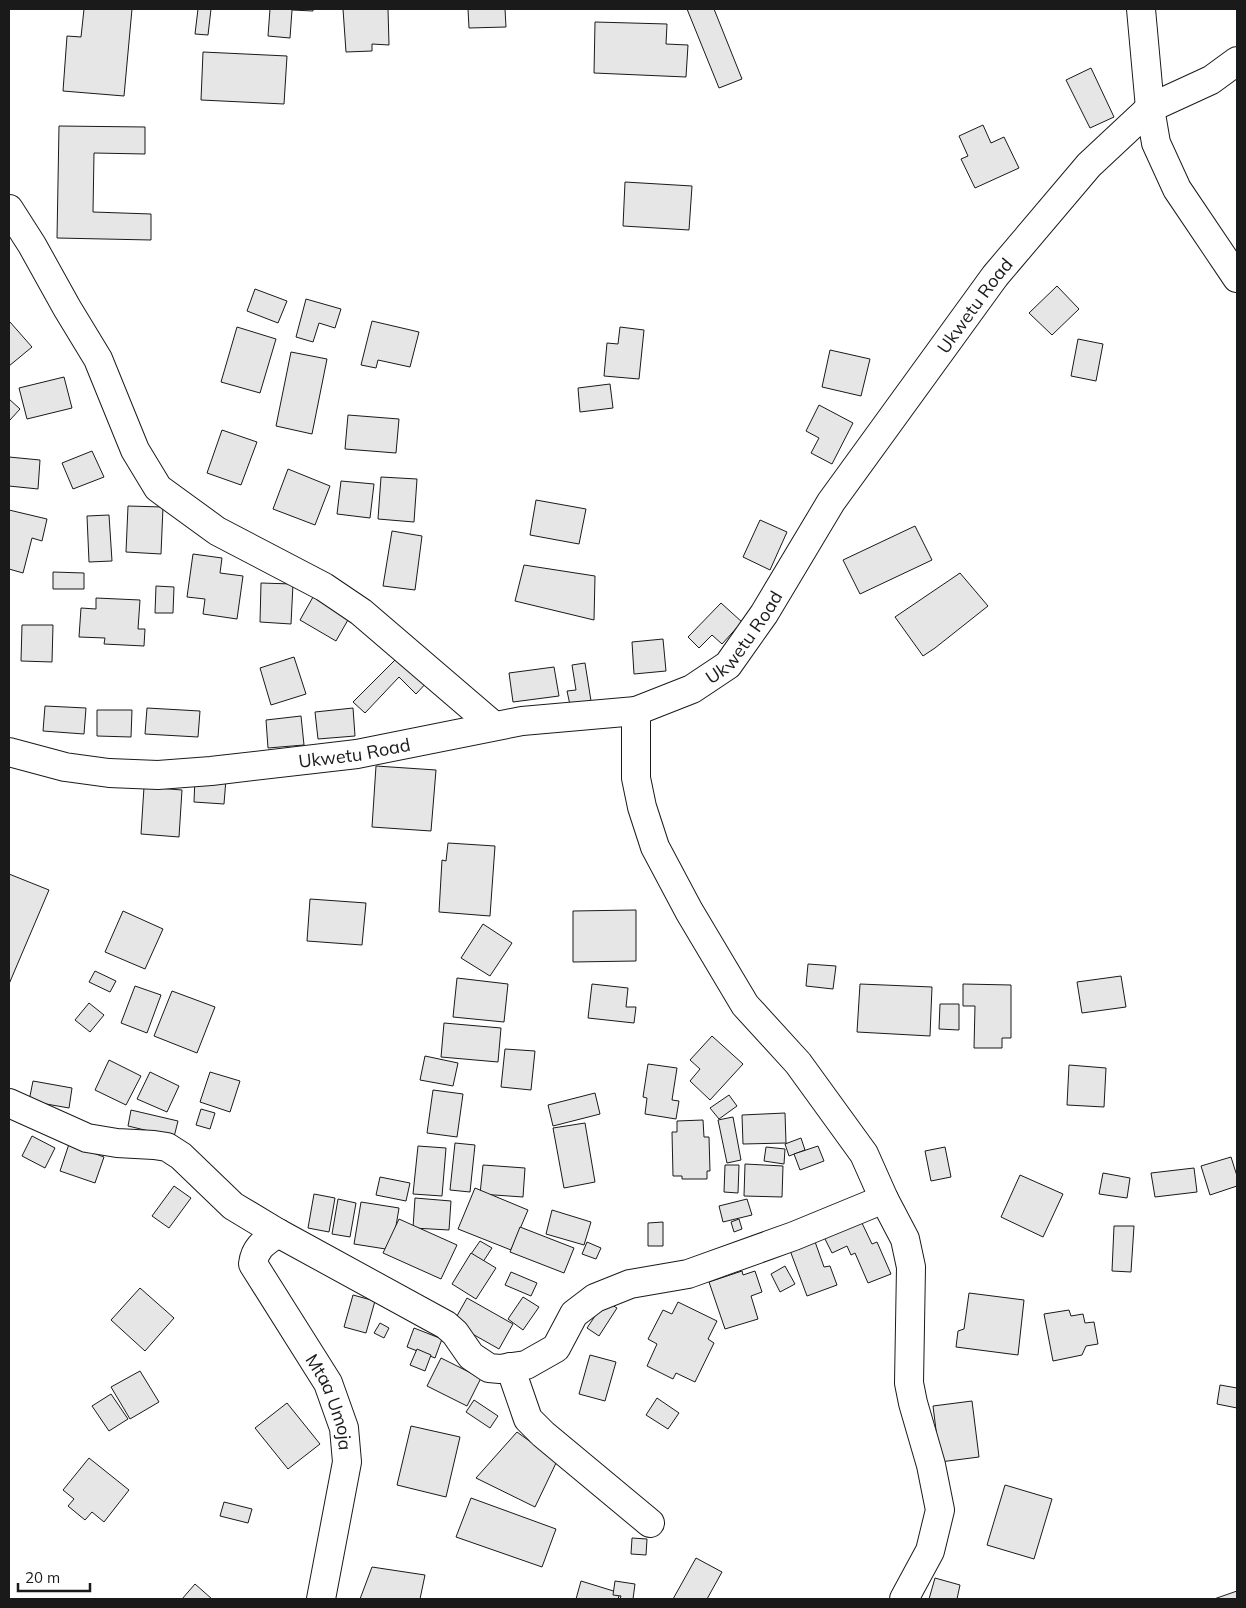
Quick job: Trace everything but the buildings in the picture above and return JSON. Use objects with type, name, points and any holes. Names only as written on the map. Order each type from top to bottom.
[{"type":"street","points":[[1141,9],[1150,108],[1156,143],[1177,189],[1237,278]]},
{"type":"street","name":"Ukwetu Road","points":[[9,752],[64,767],[109,773],[158,775],[230,770],[358,754],[522,721],[636,711],[692,689],[728,665],[764,614],[831,502],[994,276],[1089,165],[1150,108],[1210,80],[1237,60]]},
{"type":"street","points":[[9,209],[98,359],[135,450],[158,488],[217,532],[324,587],[361,612],[494,726]]},
{"type":"street","points":[[636,711],[636,778],[642,807],[655,847],[689,911],[745,1005],[798,1063],[864,1154],[884,1199],[905,1238],[911,1267],[909,1383],[931,1465],[940,1510],[930,1551],[904,1599]]},
{"type":"street","points":[[9,1103],[87,1138],[117,1143],[154,1144],[167,1147],[181,1156],[233,1206],[278,1234],[446,1325],[471,1356],[489,1368],[500,1369],[526,1365],[556,1348],[574,1314],[595,1298],[630,1284],[688,1274],[794,1236],[884,1199]]},
{"type":"street","name":"Mtaa Umoja","points":[[278,1234],[262,1243],[254,1254],[253,1264],[328,1383],[344,1428],[347,1462],[321,1599]]},
{"type":"street","points":[[510,1367],[528,1419],[543,1434],[650,1523]]}]
